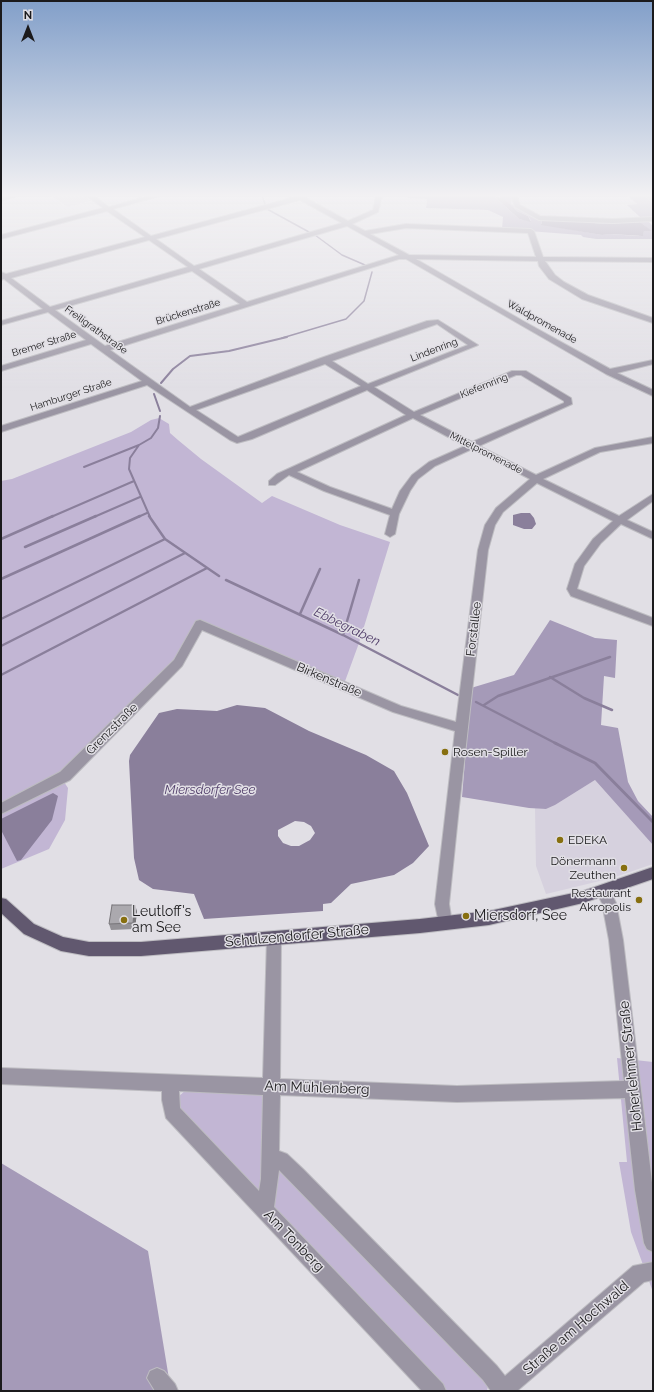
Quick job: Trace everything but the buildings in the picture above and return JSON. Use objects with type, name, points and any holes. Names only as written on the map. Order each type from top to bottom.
[{"type":"main road","name":"Schulzendorfer Straße","points":[[1,904],[22,924],[61,944],[76,948],[135,950],[445,923],[515,913],[603,891],[653,873]]},
{"type":"street","points":[[3,276],[60,261]]},
{"type":"street","points":[[183,261],[246,305]]},
{"type":"street","points":[[1,323],[218,261]]},
{"type":"street","name":"Brückenstraße","points":[[105,349],[390,261]]},
{"type":"street","name":"Waldpromenade","points":[[412,261],[609,372],[653,393]]},
{"type":"street","points":[[541,261],[544,268],[552,278],[571,290],[592,300],[653,321]]},
{"type":"street","name":"Freiligrathstraße","points":[[3,276],[105,349],[159,390]]},
{"type":"street","name":"Lindenring","points":[[159,390],[189,410],[237,440],[249,437],[367,387],[474,345],[434,322],[324,360],[189,410]]},
{"type":"street","name":"Bremer Straße","points":[[1,368],[92,341]]},
{"type":"street","name":"Mittelpromenade","points":[[324,360],[413,415],[536,479],[653,536]]},
{"type":"street","points":[[609,372],[653,362]]},
{"type":"street","name":"Kiefernring","points":[[272,483],[280,476],[413,415],[519,373],[569,402],[441,459],[420,473],[405,491],[396,512],[394,513],[395,515],[390,534]]},
{"type":"street","name":"Hamburger Straße","points":[[1,429],[148,382]]},
{"type":"street","name":"Forstallee","points":[[445,923],[442,897],[483,550],[487,533],[494,518],[504,505],[536,479],[558,466],[590,453],[653,440]]},
{"type":"street","points":[[289,472],[327,489],[394,513]]},
{"type":"street","points":[[653,496],[620,520],[597,541],[579,566],[572,592],[653,622]]},
{"type":"street","name":"Birkenstraße","points":[[200,624],[397,709],[462,728]]},
{"type":"street","name":"Grenzstraße","points":[[1,809],[65,776],[178,663],[200,624]]},
{"type":"street","name":"Hoherlehmer Straße","points":[[603,891],[609,903],[614,921],[644,1190],[653,1243]]},
{"type":"street","points":[[265,1210],[270,1179],[274,938]]},
{"type":"street","name":"Am Mühlenberg","points":[[1,1076],[488,1094],[633,1089]]},
{"type":"street","name":"Am Tonberg","points":[[171,1083],[170,1100],[172,1112],[436,1391]]},
{"type":"street","points":[[270,1158],[280,1160],[297,1175],[490,1372],[502,1391]]},
{"type":"street","name":"Straße am Hochwald","points":[[502,1391],[640,1273],[653,1271]]},
{"type":"shaded area","points":[[159,418],[169,424],[170,433],[201,459],[262,503],[272,496],[340,525],[390,542],[359,643],[344,684],[201,620],[177,662],[60,776],[68,788],[65,820],[49,849],[1,869],[1,481],[12,479],[131,432],[151,420]]},
{"type":"shaded area","points":[[550,620],[595,638],[617,640],[615,678],[604,676],[601,725],[618,728],[628,782],[638,801],[653,817],[653,845],[595,780],[546,809],[529,808],[462,797],[471,688],[514,675]]},
{"type":"shaded area","points":[[595,780],[653,845],[653,864],[612,878],[546,894],[536,866],[535,808],[546,809],[555,805]]},
{"type":"shaded area","points":[[617,1058],[653,1062],[653,1292],[631,1232],[619,1162],[627,1162]]},
{"type":"shaded area","points":[[186,1090],[245,1094],[259,1091],[265,1096],[261,1189],[255,1190],[178,1112],[178,1097]]},
{"type":"shaded area","points":[[1,1163],[148,1251],[171,1391],[1,1391]]},
{"type":"shaded area","points":[[280,1170],[481,1368],[488,1386],[487,1391],[442,1391],[276,1213],[274,1205],[276,1174]]},
{"type":"water","points":[[530,513],[534,518],[536,524],[532,529],[524,529],[513,525],[513,515]]},
{"type":"water","name":"Miersdorfer See","points":[[237,705],[265,708],[309,731],[366,755],[394,771],[407,793],[429,846],[413,863],[394,875],[351,884],[331,903],[323,904],[323,911],[204,919],[194,894],[153,889],[139,880],[134,858],[129,761],[130,755],[159,713],[177,709],[217,711]],"holes":[[[295,821],[304,822],[311,826],[315,833],[310,840],[299,846],[291,846],[283,843],[278,836],[278,830]]]},
{"type":"water","points":[[53,793],[58,796],[52,820],[21,860],[17,861],[1,830],[1,819]]},
{"type":"waterway","name":"Ebbegraben","points":[[356,261],[365,265]]},
{"type":"waterway","name":"Ebbegraben","points":[[282,338],[346,319],[364,301],[372,272]]},
{"type":"waterway","name":"Ebbegraben","points":[[161,383],[173,369],[190,356],[229,351],[287,337]]},
{"type":"waterway","name":"Ebbegraben","points":[[154,394],[160,411]]},
{"type":"waterway","name":"Ebbegraben","points":[[139,445],[151,438],[158,428],[160,416]]},
{"type":"waterway","points":[[84,467],[139,445]]},
{"type":"waterway","name":"Ebbegraben","points":[[139,445],[130,458],[129,469],[150,517]]},
{"type":"waterway","points":[[51,517],[134,481]]},
{"type":"waterway","points":[[94,517],[140,497]]},
{"type":"waterway","points":[[138,517],[147,513]]},
{"type":"waterway","points":[[1,539],[53,516]]},
{"type":"waterway","points":[[25,547],[96,516]]},
{"type":"waterway","points":[[1,579],[140,516]]},
{"type":"waterway","name":"Ebbegraben","points":[[149,516],[165,539]]},
{"type":"waterway","points":[[1,619],[165,539]]},
{"type":"waterway","name":"Ebbegraben","points":[[165,539],[219,576]]},
{"type":"waterway","points":[[1,646],[185,553]]},
{"type":"waterway","points":[[1,675],[207,568]]},
{"type":"waterway","points":[[300,614],[320,569]]},
{"type":"waterway","name":"Ebbegraben","points":[[226,580],[343,635]]},
{"type":"waterway","points":[[343,635],[359,580]]},
{"type":"waterway","name":"Ebbegraben","points":[[343,635],[458,695]]},
{"type":"waterway","points":[[551,678],[610,657]]},
{"type":"waterway","points":[[484,705],[498,696],[551,678]]},
{"type":"waterway","points":[[551,678],[584,698],[612,710]]},
{"type":"waterway","name":"Ebbegraben","points":[[476,702],[557,744]]},
{"type":"waterway","name":"Ebbegraben","points":[[557,744],[595,763],[653,822]]},
{"type":"place","name":"Rosen-Spiller","points":[[445,752]]},
{"type":"place","name":"EDEKA","points":[[560,840]]},
{"type":"place","name":"Dönermann Zeuthen","points":[[624,868]]},
{"type":"place","name":"Restaurant Akropolis","points":[[639,900]]},
{"type":"place","name":"Miersdorf, See","points":[[466,916]]},
{"type":"place","name":"Leutloff's am See","points":[[124,920]]}]
